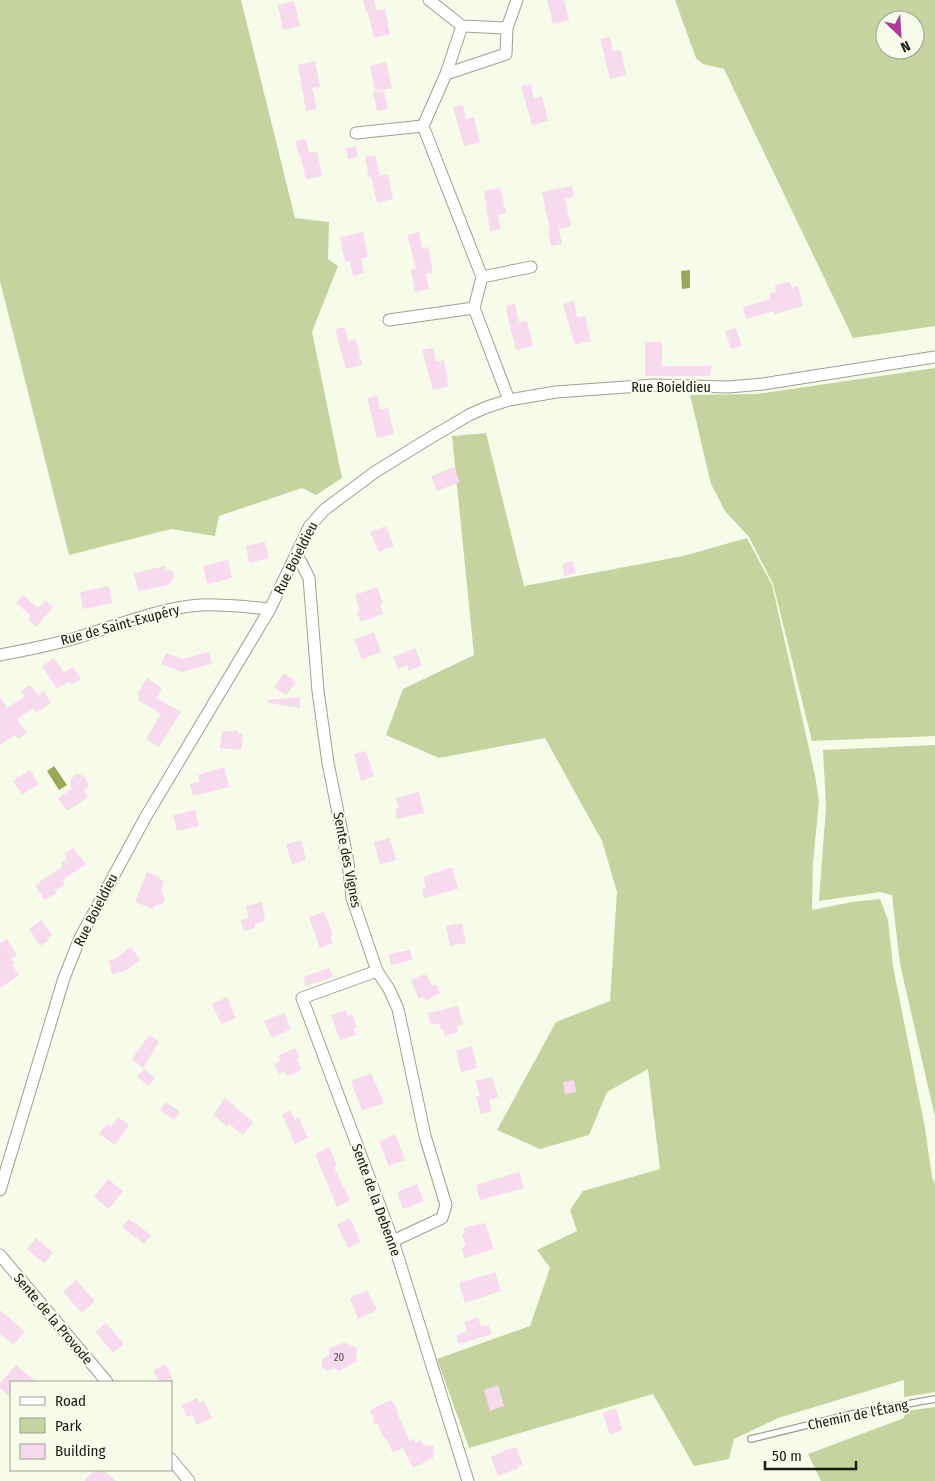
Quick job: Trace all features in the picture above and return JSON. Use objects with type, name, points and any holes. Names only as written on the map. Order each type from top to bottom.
[{"type":"street","points":[[429,0],[462,26],[507,28]]},
{"type":"street","points":[[446,74],[506,54],[507,28],[517,0]]},
{"type":"street","points":[[462,26],[446,74],[423,126],[482,277],[474,308],[509,400]]},
{"type":"street","points":[[356,133],[423,126]]},
{"type":"street","points":[[482,277],[530,267]]},
{"type":"street","points":[[389,320],[474,308]]},
{"type":"street","name":"Rue Boieldieu","points":[[0,1190],[60,993],[80,938],[148,812],[270,609],[309,526],[324,510],[344,493],[398,457],[470,415],[509,400],[556,392],[625,387],[728,387],[764,384],[935,357]]},
{"type":"street","name":"Sente des Vignes","points":[[296,556],[309,578],[318,691],[328,763],[348,862],[352,898],[377,971],[389,989],[398,1009],[425,1136],[446,1205],[442,1218],[393,1241]]},
{"type":"street","name":"Rue de Saint-Exupéry","points":[[0,655],[76,638],[177,608],[202,605],[270,609]]},
{"type":"street","name":"Sente de la Debenne","points":[[377,971],[302,998],[393,1241],[468,1481]]},
{"type":"street","name":"Sente de la Provode","points":[[0,1255],[106,1381]]},
{"type":"street","points":[[172,1460],[190,1481]]},
{"type":"lane","name":"Chemin de l'Étang","points":[[751,1439],[852,1414],[935,1399]]},
{"type":"green space","points":[[0,0],[241,0],[295,218],[329,222],[328,259],[338,266],[312,332],[342,478],[316,495],[302,488],[219,516],[215,536],[171,529],[69,555],[0,281]]},
{"type":"green space","points":[[675,0],[935,0],[935,326],[853,338],[724,69],[703,64],[696,58]]},
{"type":"green space","points":[[935,368],[935,736],[812,741],[773,584],[749,537],[725,511],[711,484],[690,395],[756,394]]},
{"type":"green space","points":[[486,433],[524,586],[683,556],[747,538],[772,585],[815,775],[819,801],[813,863],[812,910],[852,902],[880,899],[888,920],[893,966],[925,1128],[932,1177],[935,1184],[935,1392],[904,1397],[904,1380],[778,1418],[734,1439],[729,1459],[694,1466],[653,1394],[469,1448],[437,1359],[530,1326],[550,1268],[537,1250],[577,1231],[570,1210],[583,1191],[660,1169],[648,1069],[607,1092],[589,1135],[540,1149],[497,1130],[556,1022],[610,1001],[617,892],[602,841],[545,738],[439,758],[386,735],[403,689],[474,655],[452,436]]},
{"type":"green space","points":[[935,745],[935,1117],[900,964],[892,895],[880,892],[819,901],[826,807],[823,750]]},
{"type":"green space","points":[[935,1407],[935,1481],[821,1481],[808,1454],[904,1418],[906,1411]]},
{"type":"shaded area","points":[[690,270],[690,288],[682,289],[681,271]]},
{"type":"shaded area","points":[[54,766],[67,785],[59,790],[47,771]]},
{"type":"building","points":[[363,0],[374,0],[377,11],[366,13]]},
{"type":"building","points":[[547,0],[564,0],[569,20],[553,24]]},
{"type":"building","points":[[294,1],[300,26],[283,30],[278,5]]},
{"type":"building","points":[[385,9],[390,34],[374,38],[368,13]]},
{"type":"building","points":[[610,37],[613,51],[621,50],[626,75],[610,79],[600,39]]},
{"type":"building","points":[[315,61],[320,87],[312,88],[317,109],[306,111],[298,65]]},
{"type":"building","points":[[386,62],[392,88],[375,91],[370,66]]},
{"type":"building","points":[[531,84],[534,98],[542,96],[548,121],[532,125],[521,86]]},
{"type":"building","points":[[384,91],[388,109],[377,111],[373,92]]},
{"type":"building","points":[[463,105],[466,119],[474,117],[480,142],[464,146],[453,107]]},
{"type":"building","points":[[306,139],[309,153],[317,151],[322,176],[306,180],[295,141]]},
{"type":"building","points":[[356,146],[358,157],[348,159],[346,148]]},
{"type":"building","points":[[375,155],[380,174],[369,178],[365,157]]},
{"type":"building","points":[[388,174],[393,199],[377,203],[371,177]]},
{"type":"building","points":[[572,186],[574,197],[565,199],[571,226],[559,229],[562,244],[551,246],[542,192]]},
{"type":"building","points":[[500,188],[506,213],[498,215],[501,229],[490,231],[484,191]]},
{"type":"building","points":[[363,232],[368,257],[361,259],[364,273],[353,276],[350,261],[345,262],[340,237]]},
{"type":"building","points":[[419,232],[422,248],[428,247],[433,273],[426,274],[429,289],[415,292],[411,270],[416,268],[407,235]]},
{"type":"building","points":[[790,282],[792,288],[798,286],[803,306],[774,314],[774,311],[746,319],[743,307],[771,299],[769,293],[776,292],[775,285]]},
{"type":"building","points":[[574,301],[577,317],[585,316],[591,341],[575,345],[563,304]]},
{"type":"building","points":[[515,304],[519,322],[527,321],[533,346],[516,350],[506,310],[506,306]]},
{"type":"building","points":[[345,327],[348,341],[356,339],[362,365],[346,369],[335,329]]},
{"type":"building","points":[[736,328],[742,346],[731,349],[725,331]]},
{"type":"building","points":[[645,342],[662,342],[662,366],[712,366],[710,376],[645,376]]},
{"type":"building","points":[[433,348],[436,362],[444,360],[449,386],[433,390],[422,350]]},
{"type":"building","points":[[377,396],[380,410],[388,408],[394,434],[377,438],[367,398]]},
{"type":"building","points":[[454,467],[460,482],[437,491],[431,476]]},
{"type":"building","points":[[386,526],[394,546],[379,552],[370,532]]},
{"type":"building","points":[[265,542],[269,558],[249,563],[246,546]]},
{"type":"building","points":[[228,560],[232,578],[207,584],[203,566]]},
{"type":"building","points":[[573,561],[576,573],[564,576],[562,564]]},
{"type":"building","points":[[165,566],[174,575],[168,585],[138,591],[134,573]]},
{"type":"building","points":[[109,586],[112,603],[83,609],[80,592]]},
{"type":"building","points":[[377,587],[383,603],[380,604],[383,614],[361,622],[357,612],[360,611],[355,595]]},
{"type":"building","points":[[23,595],[38,608],[45,600],[53,607],[36,627],[28,620],[31,616],[16,603]]},
{"type":"building","points":[[374,632],[381,652],[362,659],[354,640]]},
{"type":"building","points":[[415,648],[422,665],[409,671],[407,665],[398,669],[393,657]]},
{"type":"building","points":[[209,652],[212,664],[181,672],[161,664],[166,653],[182,659]]},
{"type":"building","points":[[54,658],[64,672],[73,667],[81,679],[72,685],[70,681],[57,689],[42,666]]},
{"type":"building","points":[[284,673],[296,682],[286,695],[274,687]]},
{"type":"building","points":[[147,678],[162,688],[156,698],[181,712],[159,747],[146,739],[161,714],[138,700],[140,696],[137,694]]},
{"type":"building","points":[[30,685],[38,695],[44,691],[51,703],[36,713],[33,708],[17,719],[27,733],[18,739],[15,735],[0,745],[0,697],[7,708],[25,696],[21,691]]},
{"type":"building","points":[[300,697],[300,708],[268,703],[268,700]]},
{"type":"building","points":[[222,731],[238,731],[238,733],[243,734],[241,750],[220,748]]},
{"type":"building","points":[[366,751],[374,776],[361,781],[354,754]]},
{"type":"building","points":[[224,767],[229,787],[193,796],[190,784],[200,781],[198,775]]},
{"type":"building","points":[[30,770],[39,784],[22,795],[13,781]]},
{"type":"building","points":[[76,774],[82,775],[86,779],[88,785],[84,792],[88,797],[67,811],[58,798],[71,789],[70,780]]},
{"type":"building","points":[[419,792],[424,813],[397,819],[395,809],[399,808],[396,798]]},
{"type":"building","points":[[195,810],[199,826],[177,831],[173,815]]},
{"type":"building","points":[[390,838],[396,860],[380,864],[374,842]]},
{"type":"building","points":[[301,840],[306,860],[292,864],[286,844]]},
{"type":"building","points":[[73,848],[86,864],[63,880],[65,884],[55,891],[57,893],[45,900],[35,886],[63,866],[61,863],[67,859],[64,854]]},
{"type":"building","points":[[452,867],[458,889],[424,898],[422,889],[426,888],[423,877]]},
{"type":"building","points":[[147,872],[160,877],[159,879],[164,881],[161,890],[165,899],[162,904],[154,906],[153,909],[135,902]]},
{"type":"building","points":[[262,902],[265,921],[254,924],[255,928],[244,931],[241,920],[249,918],[246,906]]},
{"type":"building","points":[[324,912],[333,935],[330,936],[333,943],[320,948],[309,917]]},
{"type":"building","points":[[41,920],[52,935],[47,939],[48,941],[40,946],[29,929]]},
{"type":"building","points":[[462,923],[466,943],[450,946],[446,926]]},
{"type":"building","points":[[7,939],[17,955],[11,959],[14,963],[12,965],[19,975],[0,988],[0,943]]},
{"type":"building","points":[[131,947],[140,960],[125,971],[112,974],[109,960],[115,959]]},
{"type":"building","points":[[410,950],[412,960],[391,965],[389,954]]},
{"type":"building","points":[[329,968],[333,977],[306,986],[303,977]]},
{"type":"building","points":[[424,974],[432,986],[436,984],[440,993],[425,1001],[424,997],[419,999],[411,980]]},
{"type":"building","points":[[227,997],[236,1018],[221,1024],[212,1004]]},
{"type":"building","points":[[458,1006],[463,1024],[457,1026],[458,1032],[445,1036],[439,1023],[431,1025],[428,1013]]},
{"type":"building","points":[[346,1010],[348,1016],[352,1014],[357,1027],[353,1028],[356,1035],[340,1040],[331,1015]]},
{"type":"building","points":[[284,1013],[291,1029],[272,1038],[264,1021]]},
{"type":"building","points":[[149,1035],[159,1042],[143,1068],[132,1059]]},
{"type":"building","points":[[472,1046],[477,1068],[461,1072],[456,1051]]},
{"type":"building","points":[[295,1048],[300,1058],[297,1059],[301,1070],[287,1076],[285,1071],[279,1074],[274,1064],[281,1061],[278,1056]]},
{"type":"building","points":[[144,1069],[155,1078],[149,1086],[137,1077]]},
{"type":"building","points":[[371,1073],[384,1103],[362,1111],[351,1081]]},
{"type":"building","points":[[492,1077],[498,1097],[489,1100],[492,1111],[481,1114],[476,1096],[480,1095],[475,1081]]},
{"type":"building","points":[[574,1080],[576,1092],[565,1094],[563,1082]]},
{"type":"building","points":[[225,1098],[253,1122],[243,1135],[213,1115]]},
{"type":"building","points":[[166,1102],[180,1112],[174,1120],[160,1110]]},
{"type":"building","points":[[290,1110],[295,1120],[299,1118],[308,1138],[295,1144],[282,1114]]},
{"type":"building","points":[[118,1117],[129,1125],[115,1145],[99,1134],[107,1124],[111,1127]]},
{"type":"building","points":[[395,1134],[405,1160],[389,1166],[379,1142]]},
{"type":"building","points":[[329,1147],[337,1166],[334,1167],[350,1200],[337,1207],[315,1154]]},
{"type":"building","points":[[519,1172],[524,1188],[480,1200],[476,1185]]},
{"type":"building","points":[[108,1179],[123,1191],[109,1209],[94,1197]]},
{"type":"building","points":[[417,1184],[424,1201],[403,1209],[397,1192]]},
{"type":"building","points":[[350,1218],[361,1242],[348,1248],[337,1225]]},
{"type":"building","points":[[129,1219],[151,1235],[144,1244],[122,1227]]},
{"type":"building","points":[[485,1223],[494,1249],[465,1258],[461,1248],[466,1246],[462,1235],[465,1234],[463,1228]]},
{"type":"building","points":[[36,1238],[53,1253],[44,1263],[27,1249]]},
{"type":"building","points":[[495,1272],[501,1291],[465,1303],[459,1283]]},
{"type":"building","points":[[76,1280],[95,1301],[82,1313],[63,1292]]},
{"type":"building","points":[[367,1290],[377,1310],[358,1319],[350,1298]]},
{"type":"building","points":[[0,1310],[25,1332],[13,1345],[0,1333]]},
{"type":"building","points":[[478,1317],[481,1327],[489,1325],[492,1334],[459,1344],[456,1335],[467,1331],[464,1322]]},
{"type":"building","points":[[106,1323],[124,1344],[113,1353],[95,1332]]},
{"type":"building","points":[[344,1342],[357,1348],[356,1362],[339,1371],[334,1368],[328,1371],[322,1367],[322,1359],[329,1356],[329,1349]]},
{"type":"building","points":[[166,1364],[174,1382],[158,1381],[153,1370]]},
{"type":"building","points":[[16,1365],[35,1381],[10,1381],[10,1397],[0,1388],[0,1383]]},
{"type":"building","points":[[498,1385],[504,1406],[490,1411],[484,1390]]},
{"type":"building","points":[[197,1398],[199,1403],[204,1401],[212,1418],[197,1425],[192,1415],[187,1417],[182,1405]]},
{"type":"building","points":[[391,1400],[398,1411],[410,1441],[414,1439],[415,1443],[421,1440],[423,1445],[434,1446],[433,1458],[413,1468],[403,1448],[393,1453],[378,1425],[373,1422],[374,1418],[370,1410]]},
{"type":"building","points":[[616,1408],[622,1430],[610,1435],[603,1413]]},
{"type":"building","points":[[513,1447],[517,1449],[523,1465],[498,1476],[491,1457]]},
{"type":"building","points":[[93,1471],[104,1471],[116,1481],[84,1481]]}]
